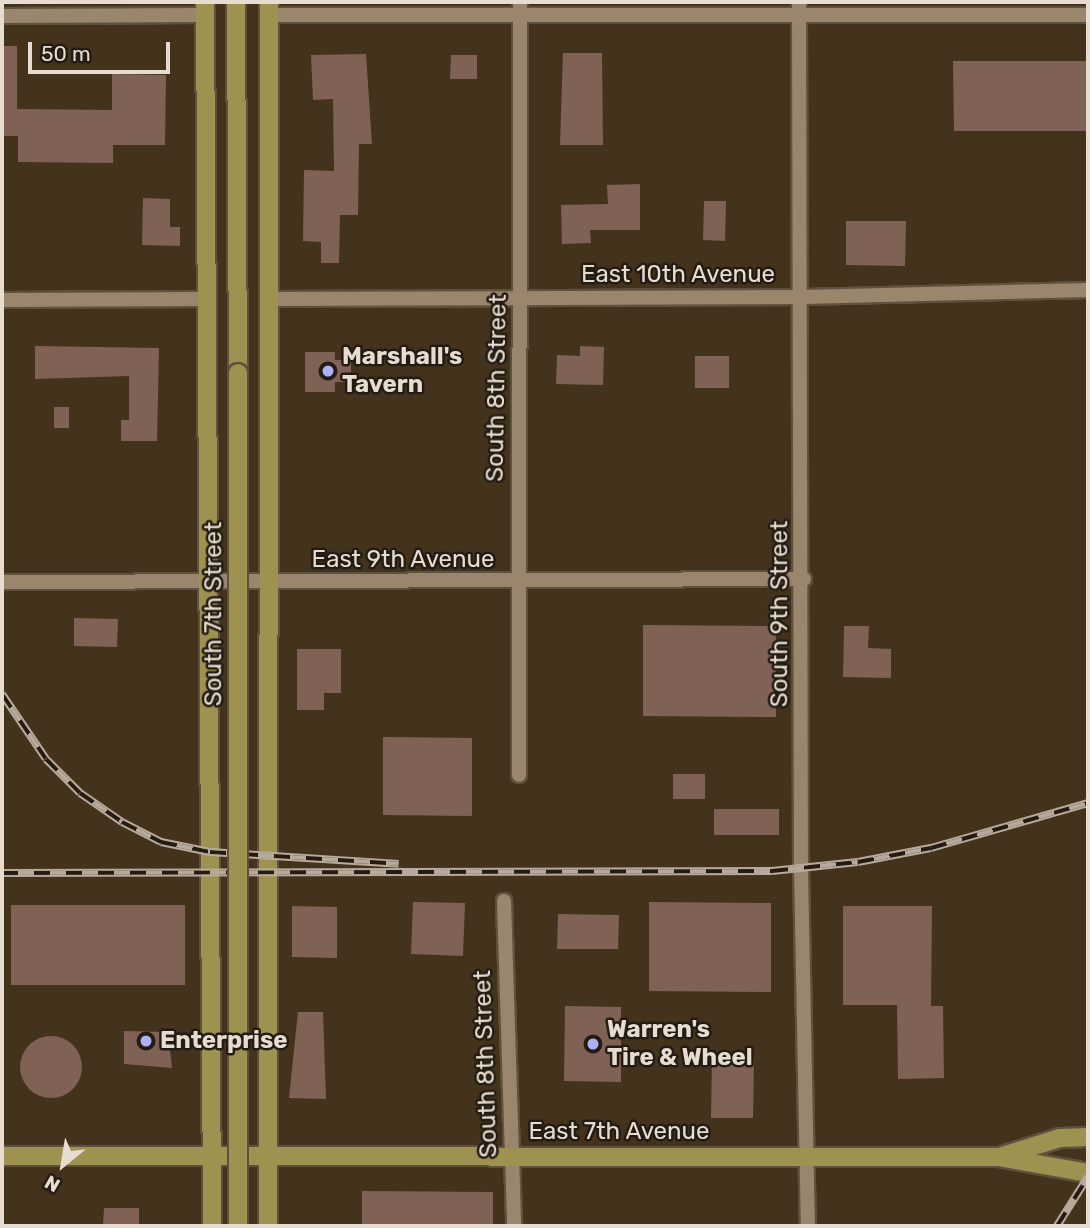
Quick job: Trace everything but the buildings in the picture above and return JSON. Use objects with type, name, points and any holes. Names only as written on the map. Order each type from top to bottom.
[{"type":"main road","name":"South 7th Street","points":[[236,2],[237,1226]]},
{"type":"main road","points":[[268,1226],[269,8]]},
{"type":"main road","points":[[204,9],[212,1226]]},
{"type":"main road","name":"East 7th Avenue","points":[[998,1157],[1060,1138],[1088,1137]]},
{"type":"main road","name":"East 7th Avenue","points":[[2,1156],[998,1157],[1088,1173]]},
{"type":"street","points":[[269,8],[799,9],[1088,15]]},
{"type":"street","name":"South 8th Street","points":[[519,775],[517,582],[521,298],[520,8]]},
{"type":"street","points":[[2,16],[204,9]]},
{"type":"street","name":"South 9th Street","points":[[799,9],[804,579],[801,868],[808,1226]]},
{"type":"street","name":"East 10th Avenue","points":[[268,299],[803,297],[1088,290]]},
{"type":"street","points":[[2,300],[206,299]]},
{"type":"street","name":"East 9th Avenue","points":[[2,582],[804,579]]},
{"type":"street","name":"South 8th Street","points":[[504,901],[514,1226]]},
{"type":"shaded area","points":[[2,2],[194,2],[2,4]]},
{"type":"railway","points":[[2,694],[46,759],[80,793],[122,822],[161,842],[210,852],[399,864]]},
{"type":"railway","points":[[2,873],[772,871],[858,862],[931,848],[1088,803]]},
{"type":"railway","points":[[1057,1226],[1088,1177]]},
{"type":"place","name":"Marshall's Tavern","points":[[328,371]]},
{"type":"place","name":"Enterprise","points":[[146,1041]]},
{"type":"place","name":"Warren's Tire & Wheel","points":[[593,1044]]}]
